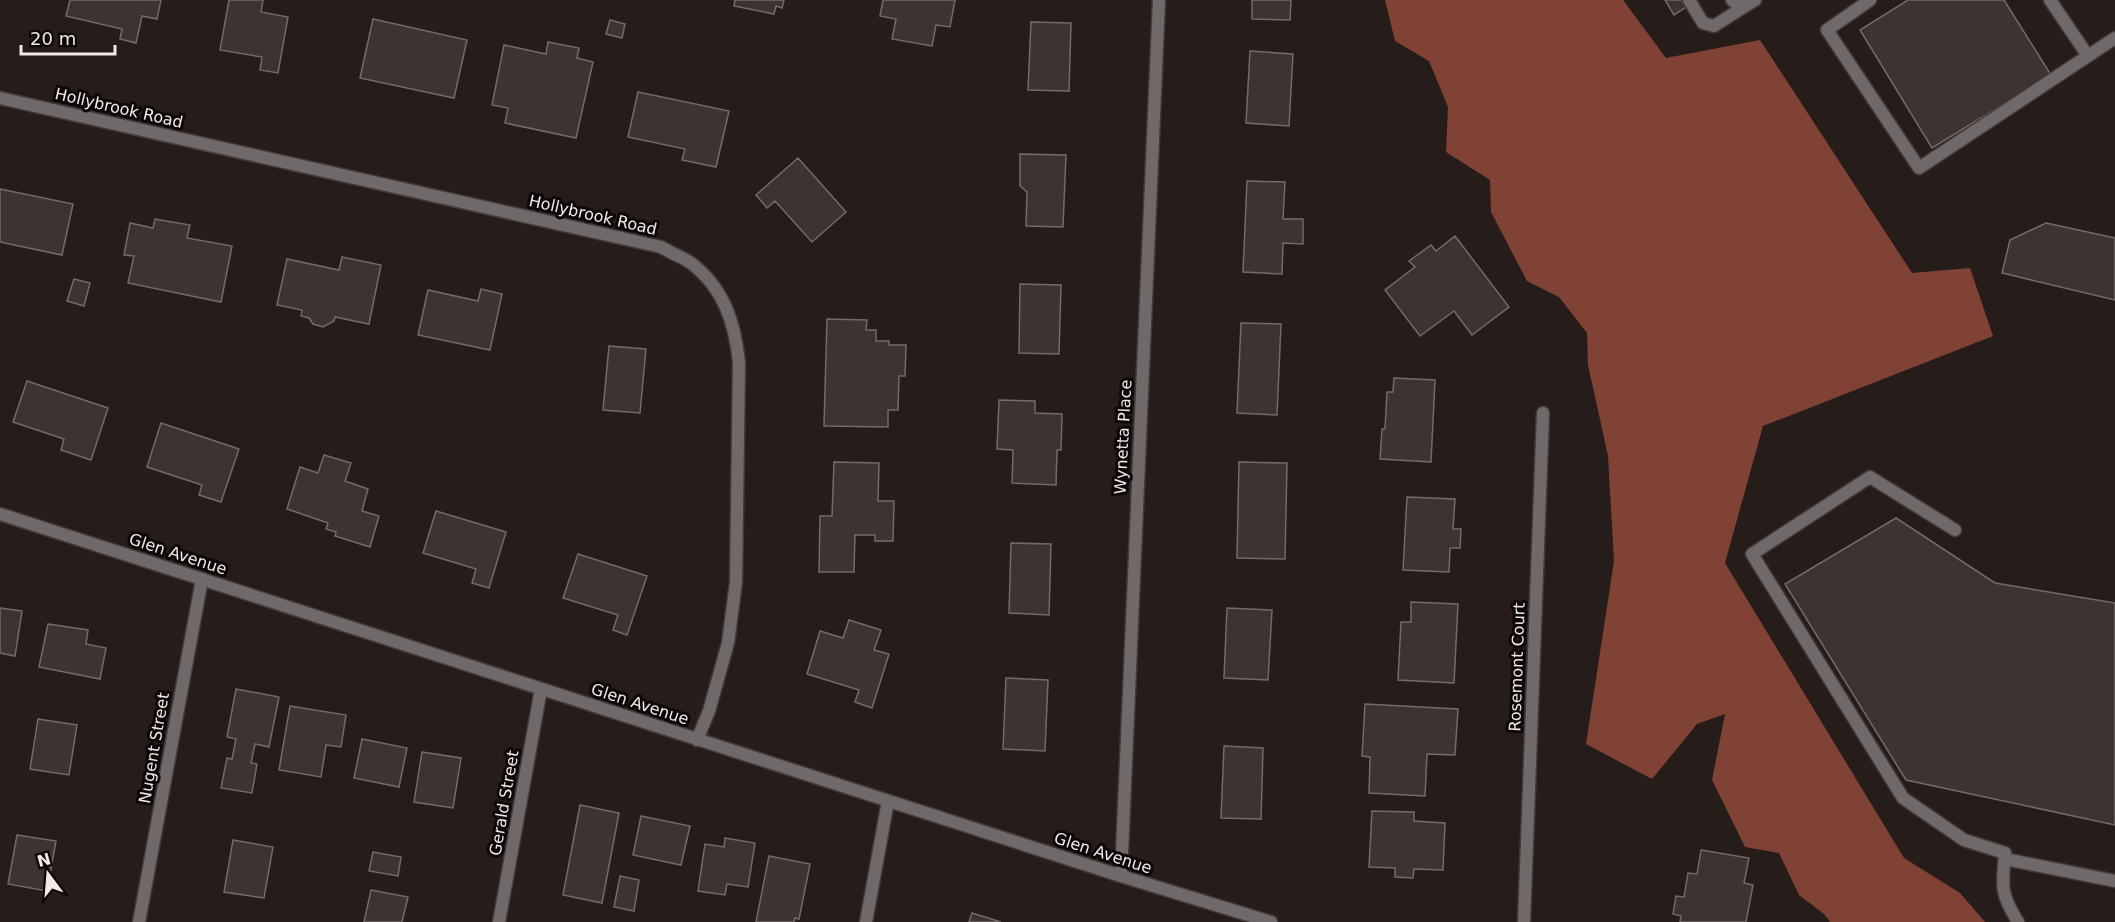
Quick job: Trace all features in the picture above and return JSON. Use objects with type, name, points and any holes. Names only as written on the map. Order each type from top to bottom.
[{"type":"street","name":"Wynetta Place","points":[[1121,876],[1159,0]]},
{"type":"street","points":[[1689,0],[1703,23],[1714,26],[1755,0]]},
{"type":"street","points":[[1732,0],[1742,8]]},
{"type":"street","points":[[1870,0],[1827,30],[1919,168],[2115,38]]},
{"type":"street","points":[[2050,0],[2088,56]]},
{"type":"street","name":"Hollybrook Road","points":[[0,98],[661,247],[691,263],[710,282],[726,305],[736,332],[739,363],[736,582],[728,643],[709,711],[697,740]]},
{"type":"street","name":"Rosemont Court","points":[[1524,922],[1543,413]]},
{"type":"street","points":[[1954,530],[1870,477],[1752,554],[1903,798],[1964,840],[2006,853],[2002,888],[2009,908],[2018,922]]},
{"type":"street","name":"Glen Avenue","points":[[0,514],[697,740],[1271,922]]},
{"type":"street","name":"Nugent Street","points":[[139,922],[202,579]]},
{"type":"street","name":"Gerald Street","points":[[499,922],[541,689]]},
{"type":"street","points":[[866,922],[888,801]]},
{"type":"street","points":[[2005,859],[2115,881]]},
{"type":"street","points":[[1221,922],[1224,908]]},
{"type":"shaded area","points":[[1385,0],[1623,0],[1666,58],[1760,40],[1912,273],[1970,268],[1993,336],[1763,426],[1725,563],[1904,858],[1960,893],[1985,922],[1830,922],[1824,914],[1799,895],[1779,853],[1745,847],[1712,780],[1725,714],[1697,724],[1652,779],[1586,744],[1614,561],[1608,456],[1588,365],[1587,333],[1559,297],[1527,281],[1491,212],[1490,180],[1446,152],[1448,107],[1429,61],[1395,41]]},
{"type":"building","points":[[70,0],[161,0],[157,19],[142,16],[136,43],[120,39],[122,29],[66,16]]},
{"type":"building","points":[[229,0],[263,0],[261,12],[288,17],[278,73],[260,70],[262,57],[220,50]]},
{"type":"building","points":[[735,0],[784,0],[782,8],[776,6],[774,14],[734,6]]},
{"type":"building","points":[[883,0],[955,0],[950,27],[936,25],[932,46],[892,39],[896,19],[880,16]]},
{"type":"building","points":[[1252,0],[1291,0],[1290,20],[1252,19]]},
{"type":"building","points":[[1665,0],[1697,0],[1674,15]]},
{"type":"building","points":[[1908,0],[2004,0],[2051,75],[1932,148],[1860,30]]},
{"type":"building","points":[[373,19],[467,40],[454,98],[360,78]]},
{"type":"building","points":[[610,20],[625,24],[622,38],[606,34]]},
{"type":"building","points":[[1031,22],[1071,23],[1069,91],[1028,90]]},
{"type":"building","points":[[548,42],[579,48],[577,58],[593,62],[576,138],[505,123],[508,108],[492,105],[504,45],[546,54]]},
{"type":"building","points":[[1250,51],[1293,54],[1289,126],[1246,123]]},
{"type":"building","points":[[638,92],[729,111],[716,167],[682,160],[685,149],[628,137]]},
{"type":"building","points":[[1020,154],[1066,155],[1063,227],[1026,226],[1027,192],[1020,186]]},
{"type":"building","points":[[798,158],[846,212],[812,242],[775,201],[767,208],[756,195]]},
{"type":"building","points":[[1247,181],[1285,182],[1283,219],[1303,219],[1303,244],[1283,243],[1282,274],[1243,272]]},
{"type":"building","points":[[0,189],[73,204],[62,255],[0,242]]},
{"type":"building","points":[[155,219],[190,225],[187,238],[232,246],[221,302],[128,283],[134,256],[124,255],[130,223],[153,228]]},
{"type":"building","points":[[2046,223],[2115,238],[2115,300],[2002,273],[2010,240]]},
{"type":"building","points":[[1455,236],[1509,307],[1472,335],[1454,311],[1420,336],[1385,290],[1415,267],[1409,261],[1431,245],[1436,251]]},
{"type":"building","points":[[342,257],[381,265],[369,324],[335,317],[334,321],[323,327],[301,316],[302,310],[277,305],[287,259],[339,270]]},
{"type":"building","points":[[74,279],[90,283],[84,306],[67,301]]},
{"type":"building","points":[[1020,284],[1061,285],[1059,354],[1019,353]]},
{"type":"building","points":[[481,289],[502,294],[490,350],[418,335],[428,290],[478,301]]},
{"type":"building","points":[[827,319],[867,320],[866,330],[876,330],[876,341],[889,341],[889,345],[906,345],[905,376],[899,376],[898,410],[888,410],[888,427],[824,426]]},
{"type":"building","points":[[1241,323],[1281,324],[1277,415],[1237,413]]},
{"type":"building","points":[[609,346],[646,349],[640,413],[603,410]]},
{"type":"building","points":[[1394,378],[1435,380],[1431,462],[1380,459],[1382,429],[1385,429],[1387,392],[1393,392]]},
{"type":"building","points":[[27,381],[108,408],[91,460],[61,450],[64,439],[13,422]]},
{"type":"building","points":[[999,400],[1035,401],[1035,413],[1062,414],[1061,450],[1057,450],[1056,485],[1012,483],[1013,450],[997,449]]},
{"type":"building","points":[[161,423],[239,449],[221,502],[199,495],[202,485],[147,467]]},
{"type":"building","points":[[324,455],[351,463],[345,481],[368,489],[362,511],[379,516],[370,547],[335,536],[336,532],[326,529],[328,523],[287,509],[300,467],[318,473]]},
{"type":"building","points":[[834,462],[879,463],[878,501],[894,501],[893,541],[875,541],[875,535],[855,535],[854,572],[819,572],[820,516],[832,516]]},
{"type":"building","points":[[1239,462],[1287,463],[1285,559],[1237,558]]},
{"type":"building","points":[[1407,497],[1455,499],[1453,529],[1461,529],[1460,548],[1450,548],[1449,572],[1403,570]]},
{"type":"building","points":[[436,511],[506,532],[489,588],[472,583],[476,569],[423,553]]},
{"type":"building","points":[[1896,518],[1995,583],[2115,603],[2115,825],[1906,780],[1785,584]]},
{"type":"building","points":[[1011,543],[1051,544],[1049,615],[1009,613]]},
{"type":"building","points":[[578,554],[647,576],[627,635],[613,630],[618,615],[563,598]]},
{"type":"building","points":[[1411,602],[1458,604],[1454,683],[1398,680],[1401,622],[1411,622]]},
{"type":"building","points":[[0,608],[22,611],[15,656],[0,653]]},
{"type":"building","points":[[1227,608],[1272,610],[1268,680],[1224,678]]},
{"type":"building","points":[[849,620],[881,630],[874,650],[889,654],[872,708],[855,702],[859,690],[807,674],[820,631],[843,638]]},
{"type":"building","points":[[48,624],[88,630],[86,644],[106,648],[100,679],[39,667]]},
{"type":"building","points":[[1006,678],[1048,680],[1045,751],[1003,749]]},
{"type":"building","points":[[236,689],[279,697],[269,747],[255,744],[251,763],[257,764],[252,793],[221,788],[227,758],[232,759],[236,739],[227,737]]},
{"type":"building","points":[[1365,704],[1458,709],[1455,755],[1427,754],[1425,796],[1369,793],[1370,757],[1362,756]]},
{"type":"building","points":[[290,706],[346,715],[341,747],[326,745],[321,777],[279,770]]},
{"type":"building","points":[[38,719],[77,725],[69,775],[30,769]]},
{"type":"building","points":[[362,739],[407,748],[399,787],[354,778]]},
{"type":"building","points":[[1224,746],[1263,748],[1261,819],[1221,818]]},
{"type":"building","points":[[422,752],[461,758],[453,808],[414,802]]},
{"type":"building","points":[[580,805],[619,813],[602,903],[563,895]]},
{"type":"building","points":[[1372,811],[1414,812],[1414,821],[1445,823],[1443,870],[1414,869],[1413,878],[1395,877],[1395,868],[1369,867]]},
{"type":"building","points":[[641,816],[690,826],[681,865],[633,855]]},
{"type":"building","points":[[17,835],[56,841],[47,891],[8,884]]},
{"type":"building","points":[[725,838],[755,843],[748,887],[727,884],[725,895],[698,891],[705,844],[724,847]]},
{"type":"building","points":[[233,840],[273,847],[264,898],[224,892]]},
{"type":"building","points":[[1701,850],[1749,858],[1744,883],[1753,885],[1746,922],[1680,922],[1681,916],[1673,914],[1676,896],[1684,897],[1688,873],[1697,874]]},
{"type":"building","points":[[373,852],[401,857],[398,876],[369,871]]},
{"type":"building","points":[[769,856],[810,864],[799,919],[795,918],[794,922],[756,922]]},
{"type":"building","points":[[620,876],[639,880],[634,911],[614,907]]},
{"type":"building","points":[[371,890],[408,897],[402,922],[364,922]]},
{"type":"building","points":[[972,913],[1001,922],[969,922]]}]
